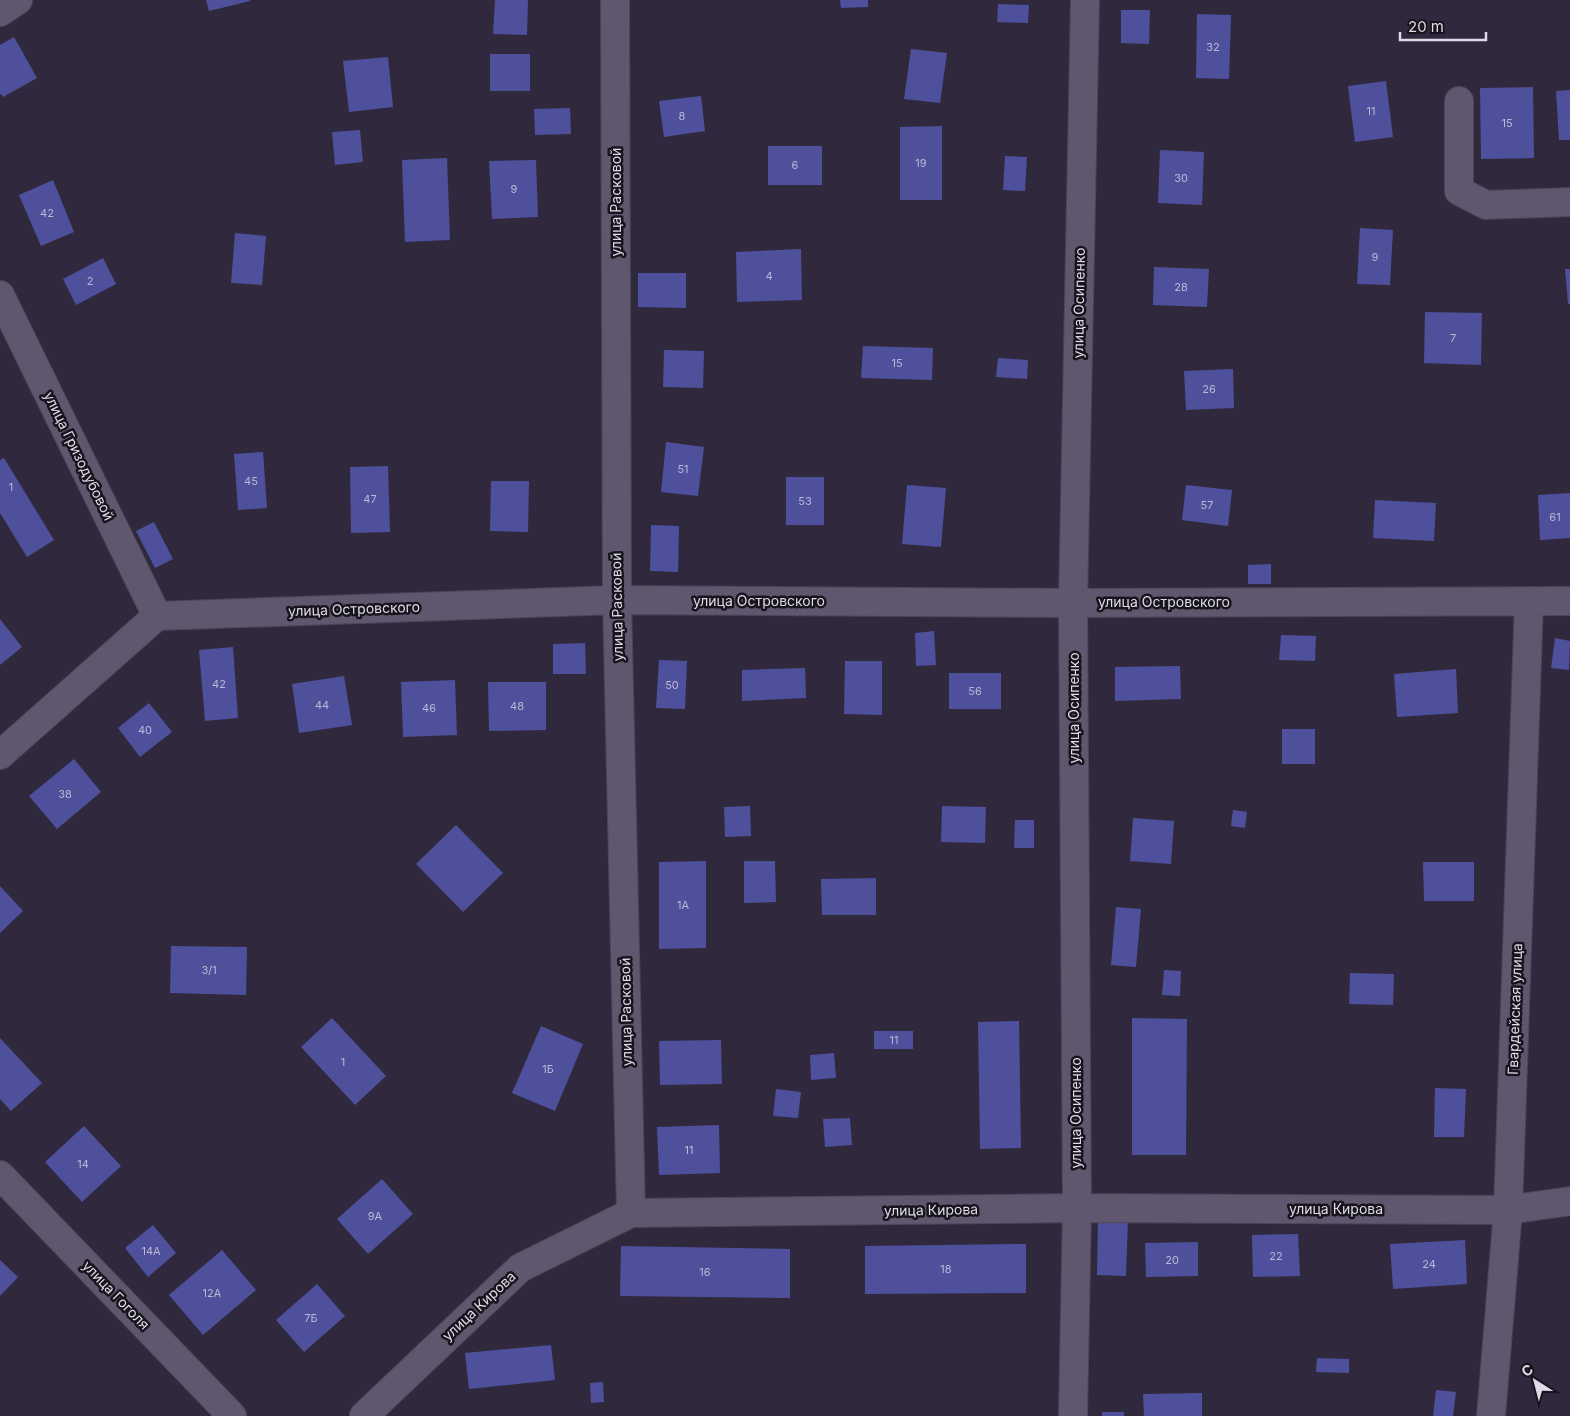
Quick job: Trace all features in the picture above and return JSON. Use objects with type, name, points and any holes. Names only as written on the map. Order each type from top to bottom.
[{"type":"street","points":[[0,12],[18,0]]},
{"type":"street","name":"улица Расковой","points":[[615,0],[617,600],[631,1213]]},
{"type":"street","name":"улица Осипенко","points":[[1073,1416],[1077,1208],[1073,602],[1084,0]]},
{"type":"street","points":[[1459,101],[1459,190],[1486,205],[1570,202]]},
{"type":"street","name":"улица Гризодубовой","points":[[0,295],[157,616]]},
{"type":"street","name":"улица Островского","points":[[157,616],[617,600],[1073,602],[1570,601]]},
{"type":"street","name":"Гвардейская улица","points":[[1491,1416],[1508,1210],[1529,601]]},
{"type":"street","points":[[0,754],[157,616]]},
{"type":"street","name":"улица Гоголя","points":[[0,1175],[232,1416]]},
{"type":"street","name":"улица Кирова","points":[[364,1416],[520,1268],[631,1213],[1077,1208],[1508,1210],[1570,1201]]},
{"type":"building","points":[[206,0],[250,0],[250,1],[209,11]]},
{"type":"building","points":[[495,0],[528,0],[527,35],[493,34]]},
{"type":"building","points":[[840,0],[868,0],[868,7],[841,8]]},
{"type":"building","points":[[998,4],[1029,5],[1028,23],[997,22]]},
{"type":"building","points":[[1121,10],[1150,10],[1149,44],[1121,43]]},
{"type":"building","points":[[1197,14],[1231,15],[1229,79],[1196,78]]},
{"type":"building","points":[[14,37],[37,78],[3,97],[0,93],[0,45]]},
{"type":"building","points":[[911,49],[947,53],[940,103],[904,99]]},
{"type":"building","points":[[490,54],[530,54],[530,91],[490,91]]},
{"type":"building","points":[[388,57],[393,107],[349,112],[343,61]]},
{"type":"building","points":[[1386,81],[1393,137],[1355,142],[1348,86]]},
{"type":"building","points":[[1533,87],[1534,158],[1481,159],[1480,88]]},
{"type":"building","points":[[1570,90],[1570,140],[1559,140],[1556,91]]},
{"type":"building","points":[[701,96],[705,131],[664,137],[659,101]]},
{"type":"building","points":[[570,108],[571,134],[535,135],[534,109]]},
{"type":"building","points":[[942,126],[942,200],[900,200],[900,127]]},
{"type":"building","points":[[360,130],[363,162],[335,165],[332,132]]},
{"type":"building","points":[[768,146],[822,146],[822,185],[768,185]]},
{"type":"building","points":[[1160,150],[1204,152],[1202,205],[1158,203]]},
{"type":"building","points":[[1005,156],[1027,157],[1025,191],[1003,190]]},
{"type":"building","points":[[447,158],[450,240],[405,242],[402,160]]},
{"type":"building","points":[[536,160],[538,217],[492,219],[489,161]]},
{"type":"building","points":[[53,180],[74,232],[41,246],[19,195]]},
{"type":"building","points":[[1360,228],[1393,230],[1390,285],[1357,284]]},
{"type":"building","points":[[235,233],[266,236],[262,285],[231,283]]},
{"type":"building","points":[[801,249],[802,300],[737,302],[736,252]]},
{"type":"building","points":[[103,258],[116,284],[76,305],[63,279]]},
{"type":"building","points":[[1154,267],[1209,269],[1207,307],[1153,305]]},
{"type":"building","points":[[1565,269],[1570,269],[1570,304],[1568,304]]},
{"type":"building","points":[[638,273],[686,273],[686,308],[638,307]]},
{"type":"building","points":[[1425,312],[1482,313],[1481,365],[1424,363]]},
{"type":"building","points":[[863,346],[933,348],[932,380],[861,378]]},
{"type":"building","points":[[664,350],[704,351],[703,388],[663,387]]},
{"type":"building","points":[[998,358],[1028,360],[1027,379],[996,377]]},
{"type":"building","points":[[1233,369],[1234,408],[1186,410],[1184,371]]},
{"type":"building","points":[[666,442],[704,447],[698,496],[661,492]]},
{"type":"building","points":[[263,452],[267,508],[238,510],[234,454]]},
{"type":"building","points":[[4,458],[54,540],[27,557],[0,513],[0,460]]},
{"type":"building","points":[[388,466],[390,532],[351,533],[350,467]]},
{"type":"building","points":[[786,477],[824,477],[824,525],[786,525]]},
{"type":"building","points":[[491,481],[529,481],[528,532],[490,531]]},
{"type":"building","points":[[907,485],[946,488],[941,547],[902,544]]},
{"type":"building","points":[[1186,485],[1232,490],[1228,526],[1182,520]]},
{"type":"building","points":[[1570,493],[1570,538],[1540,540],[1538,495]]},
{"type":"building","points":[[1375,500],[1436,503],[1434,541],[1373,538]]},
{"type":"building","points":[[154,522],[173,559],[155,568],[136,531]]},
{"type":"building","points":[[651,525],[679,526],[678,572],[650,571]]},
{"type":"building","points":[[1271,564],[1271,584],[1248,584],[1248,565]]},
{"type":"building","points":[[0,619],[22,647],[0,665]]},
{"type":"building","points":[[934,631],[936,665],[916,666],[915,633]]},
{"type":"building","points":[[1281,635],[1316,636],[1315,661],[1279,660]]},
{"type":"building","points":[[1555,638],[1570,641],[1569,670],[1551,668]]},
{"type":"building","points":[[585,643],[586,674],[553,674],[553,644]]},
{"type":"building","points":[[233,647],[238,718],[205,721],[199,650]]},
{"type":"building","points":[[659,660],[687,661],[685,709],[656,708]]},
{"type":"building","points":[[845,661],[882,661],[882,715],[844,714]]},
{"type":"building","points":[[1180,666],[1181,699],[1115,701],[1115,667]]},
{"type":"building","points":[[805,668],[806,698],[742,701],[742,670]]},
{"type":"building","points":[[1456,669],[1458,713],[1397,717],[1394,674]]},
{"type":"building","points":[[949,673],[1001,673],[1001,709],[949,709]]},
{"type":"building","points":[[344,676],[352,725],[299,733],[292,684]]},
{"type":"building","points":[[455,680],[457,735],[403,737],[401,682]]},
{"type":"building","points":[[488,682],[546,682],[546,730],[489,731]]},
{"type":"building","points":[[149,703],[172,732],[140,757],[118,728]]},
{"type":"building","points":[[1282,729],[1315,729],[1315,764],[1282,764]]},
{"type":"building","points":[[74,759],[101,792],[57,829],[29,796]]},
{"type":"building","points":[[750,806],[751,836],[725,837],[724,807]]},
{"type":"building","points":[[942,806],[986,807],[985,843],[941,842]]},
{"type":"building","points":[[1233,810],[1247,812],[1245,828],[1231,826]]},
{"type":"building","points":[[1133,818],[1174,821],[1171,864],[1130,861]]},
{"type":"building","points":[[1015,820],[1034,820],[1034,848],[1014,848]]},
{"type":"building","points":[[456,825],[503,873],[463,912],[416,864]]},
{"type":"building","points":[[706,861],[706,948],[659,949],[659,862]]},
{"type":"building","points":[[744,861],[775,861],[776,902],[744,903]]},
{"type":"building","points":[[1423,862],[1474,862],[1474,901],[1424,901]]},
{"type":"building","points":[[876,878],[876,915],[822,915],[821,879]]},
{"type":"building","points":[[0,886],[23,911],[0,933]]},
{"type":"building","points":[[1116,907],[1141,909],[1136,967],[1111,965]]},
{"type":"building","points":[[171,946],[247,947],[246,995],[170,993]]},
{"type":"building","points":[[1164,970],[1181,971],[1180,996],[1162,995]]},
{"type":"building","points":[[1350,973],[1394,974],[1393,1005],[1349,1004]]},
{"type":"building","points":[[332,1018],[386,1076],[355,1105],[301,1047]]},
{"type":"building","points":[[1132,1018],[1187,1019],[1186,1155],[1132,1155]]},
{"type":"building","points":[[1019,1021],[1021,1148],[980,1149],[978,1022]]},
{"type":"building","points":[[541,1026],[583,1044],[555,1111],[512,1093]]},
{"type":"building","points":[[874,1031],[913,1031],[913,1049],[874,1049]]},
{"type":"building","points":[[0,1038],[42,1083],[11,1111],[0,1099]]},
{"type":"building","points":[[721,1040],[722,1084],[660,1085],[659,1041]]},
{"type":"building","points":[[834,1053],[836,1078],[811,1080],[810,1055]]},
{"type":"building","points":[[1435,1088],[1466,1089],[1464,1137],[1434,1137]]},
{"type":"building","points":[[776,1089],[801,1092],[798,1118],[773,1116]]},
{"type":"building","points":[[850,1118],[852,1145],[825,1147],[823,1119]]},
{"type":"building","points":[[719,1125],[720,1173],[659,1175],[657,1127]]},
{"type":"building","points":[[84,1126],[121,1166],[82,1202],[45,1162]]},
{"type":"building","points":[[382,1179],[413,1214],[368,1254],[337,1219]]},
{"type":"building","points":[[1098,1218],[1128,1219],[1126,1276],[1097,1275]]},
{"type":"building","points":[[153,1225],[176,1253],[148,1277],[125,1248]]},
{"type":"building","points":[[1298,1234],[1300,1276],[1253,1277],[1252,1235]]},
{"type":"building","points":[[1465,1240],[1467,1284],[1393,1289],[1390,1244]]},
{"type":"building","points":[[1198,1242],[1198,1276],[1146,1277],[1145,1243]]},
{"type":"building","points":[[1026,1244],[1026,1293],[865,1294],[865,1246]]},
{"type":"building","points":[[621,1246],[790,1249],[790,1298],[620,1296]]},
{"type":"building","points":[[222,1250],[256,1290],[203,1335],[169,1295]]},
{"type":"building","points":[[0,1260],[18,1277],[0,1296]]},
{"type":"building","points":[[317,1284],[345,1316],[304,1352],[276,1320]]},
{"type":"building","points":[[551,1345],[555,1380],[469,1389],[465,1353]]},
{"type":"building","points":[[1317,1358],[1349,1359],[1349,1373],[1316,1372]]},
{"type":"building","points":[[603,1382],[604,1402],[591,1403],[590,1383]]},
{"type":"building","points":[[1436,1390],[1456,1392],[1453,1416],[1433,1416]]},
{"type":"building","points":[[1202,1393],[1202,1416],[1144,1416],[1143,1394]]},
{"type":"building","points":[[1102,1412],[1124,1412],[1124,1416],[1102,1416]]}]
